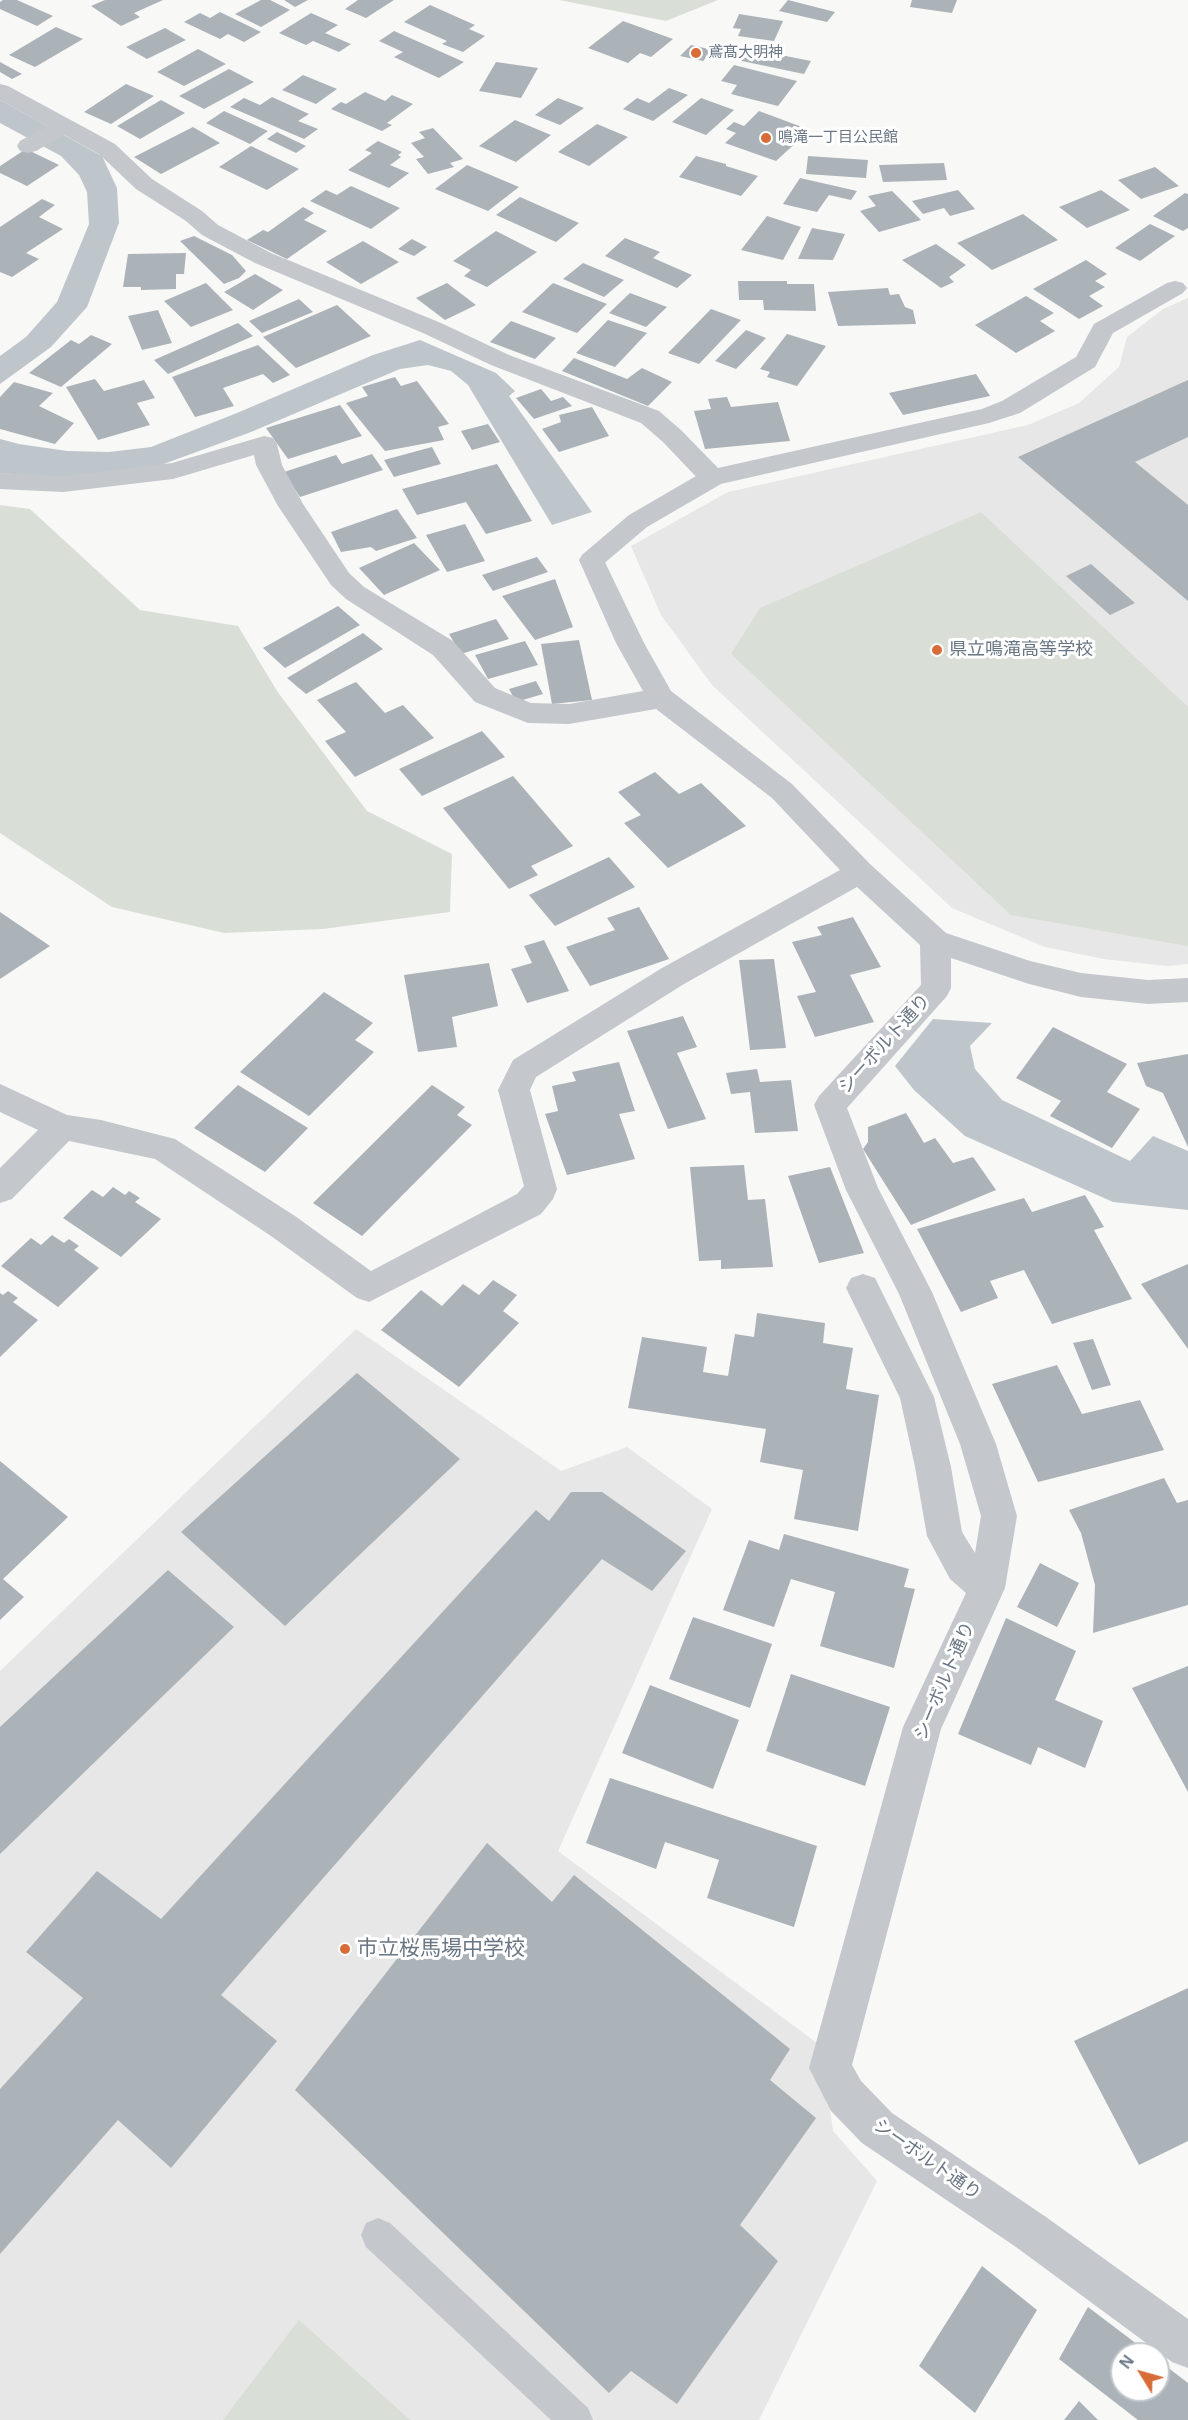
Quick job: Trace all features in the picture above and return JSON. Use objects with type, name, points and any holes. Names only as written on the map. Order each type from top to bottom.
[{"type":"street","points":[[0,91],[107,148],[144,184],[194,216],[210,230],[263,258],[432,328],[500,360],[650,417],[672,436],[712,478]]},
{"type":"street","points":[[28,146],[64,125]]},
{"type":"street","points":[[1174,281],[1103,329],[1086,362],[1011,407],[989,415],[712,478],[638,521],[592,560],[630,643],[661,698],[782,791],[860,872],[935,941],[1029,972],[1081,985],[1148,992],[1188,990]]},
{"type":"street","points":[[0,481],[63,484],[173,471],[264,444],[269,465],[291,506],[340,579],[355,593],[443,648],[485,695],[528,712],[569,714],[661,698]]},
{"type":"street","points":[[0,1097],[62,1127],[101,1133],[164,1148],[283,1226],[369,1288],[529,1204],[541,1189],[514,1090],[524,1069],[673,976],[860,872]]},
{"type":"street","name":"シーボルト通り","points":[[935,941],[936,988],[830,1105],[862,1190],[915,1292],[978,1444],[999,1515],[987,1588],[922,1727],[830,2068],[846,2096],[877,2128],[1031,2232],[1188,2346]]},
{"type":"street","points":[[0,1189],[62,1127]]},
{"type":"street","points":[[863,1288],[917,1397],[933,1467],[945,1536],[963,1567],[987,1588]]},
{"type":"lane","points":[[378,2235],[576,2420]]},
{"type":"shaded area","points":[[559,0],[718,0],[666,21]]},
{"type":"shaded area","points":[[0,100],[102,156],[117,188],[119,223],[87,307],[51,347],[0,384],[0,356],[26,337],[57,302],[89,224],[87,192],[79,175],[61,156],[0,123]]},
{"type":"shaded area","name":"県立鳴滝高等学校","points":[[1188,298],[1188,964],[1167,966],[1104,959],[1045,947],[952,908],[712,685],[661,615],[631,546],[728,492],[1028,425],[1079,403],[1119,367],[1127,337],[1163,309]]},
{"type":"shaded area","points":[[420,340],[496,373],[515,391],[509,396],[592,512],[552,525],[468,385],[451,371],[428,365],[400,369],[251,432],[150,469],[61,478],[0,473],[0,439],[67,451],[109,452],[151,447],[373,355]]},
{"type":"shaded area","points":[[0,505],[30,509],[140,610],[238,626],[277,691],[367,811],[452,854],[450,912],[323,929],[224,933],[112,907],[0,833]]},
{"type":"shaded area","points":[[981,512],[1188,707],[1188,946],[1011,915],[731,654],[760,608]]},
{"type":"shaded area","points":[[933,1019],[992,1023],[970,1046],[975,1069],[1002,1100],[1130,1161],[1153,1136],[1188,1151],[1188,1210],[1113,1202],[965,1136],[914,1090],[895,1066]]},
{"type":"shaded area","name":"市立桜馬場中学校","points":[[356,1329],[561,1471],[627,1447],[712,1509],[558,1851],[821,2046],[833,2131],[877,2181],[759,2420],[0,2420],[0,1671]]},
{"type":"shaded area","points":[[299,2320],[410,2420],[223,2420]]},
{"type":"building","points":[[17,0],[53,16],[37,26],[0,9],[0,2]]},
{"type":"building","points":[[105,0],[163,0],[134,13],[140,17],[121,26],[91,6]]},
{"type":"building","points":[[261,0],[270,0],[290,10],[261,27],[235,14]]},
{"type":"building","points":[[284,0],[308,0],[295,7]]},
{"type":"building","points":[[358,0],[394,0],[366,18],[345,9]]},
{"type":"building","points":[[788,0],[835,12],[827,22],[779,11]]},
{"type":"building","points":[[912,0],[957,0],[952,13],[910,7]]},
{"type":"building","points":[[430,5],[475,25],[469,29],[485,36],[463,52],[442,44],[447,41],[404,22]]},
{"type":"building","points":[[220,12],[261,32],[244,42],[228,34],[220,39],[184,22],[200,13],[210,18]]},
{"type":"building","points":[[311,13],[338,25],[325,33],[351,44],[339,52],[313,41],[306,45],[279,33]]},
{"type":"building","points":[[739,14],[783,21],[774,41],[738,36],[741,29],[733,28]]},
{"type":"building","points":[[623,21],[673,39],[651,57],[640,53],[628,63],[588,48]]},
{"type":"building","points":[[56,27],[83,39],[35,67],[9,55]]},
{"type":"building","points":[[165,28],[186,40],[147,59],[126,47]]},
{"type":"building","points":[[394,31],[464,62],[439,78],[394,57],[403,52],[379,41]]},
{"type":"building","name":"鳶髙大明神","points":[[691,45],[713,50],[703,61],[680,56]]},
{"type":"building","points":[[745,48],[811,61],[804,74],[737,60]]},
{"type":"building","points":[[198,49],[226,64],[184,86],[157,72]]},
{"type":"building","points":[[0,62],[22,74],[12,79],[0,72]]},
{"type":"building","points":[[496,62],[538,68],[521,98],[479,91]]},
{"type":"building","points":[[734,65],[797,81],[778,106],[731,94],[737,85],[721,81]]},
{"type":"building","points":[[229,69],[254,82],[204,109],[179,96]]},
{"type":"building","points":[[303,75],[337,89],[316,104],[282,90]]},
{"type":"building","points":[[126,84],[154,96],[111,124],[84,112]]},
{"type":"building","points":[[669,88],[688,95],[653,121],[623,109],[637,98],[649,103]]},
{"type":"building","points":[[365,92],[385,101],[392,95],[413,104],[387,123],[392,125],[382,131],[331,109],[341,102],[346,104]]},
{"type":"building","points":[[272,97],[309,114],[298,121],[318,129],[304,139],[230,107],[244,98],[260,105]]},
{"type":"building","points":[[558,98],[584,108],[560,125],[535,115]]},
{"type":"building","points":[[701,98],[734,110],[706,135],[672,122]]},
{"type":"building","points":[[161,100],[185,113],[140,139],[117,126]]},
{"type":"building","points":[[224,111],[268,131],[250,144],[206,123]]},
{"type":"building","name":"鳴滝一丁目公民館","points":[[759,111],[810,130],[776,161],[725,143],[736,133],[726,129],[734,122],[744,126]]},
{"type":"building","points":[[515,120],[551,135],[516,162],[479,146]]},
{"type":"building","points":[[597,124],[628,137],[589,166],[558,152]]},
{"type":"building","points":[[193,127],[220,143],[161,174],[134,157]]},
{"type":"building","points":[[433,128],[463,159],[450,163],[454,167],[428,174],[416,159],[424,157],[411,143],[425,138],[419,132]]},
{"type":"building","points":[[277,132],[306,146],[296,153],[267,139]]},
{"type":"building","points":[[378,141],[402,152],[398,155],[401,157],[390,165],[409,173],[389,188],[348,170],[372,153],[365,150]]},
{"type":"building","points":[[251,146],[299,169],[267,190],[219,167]]},
{"type":"building","points":[[26,149],[59,165],[27,186],[0,173],[0,166]]},
{"type":"building","points":[[696,156],[758,176],[741,196],[679,177]]},
{"type":"building","points":[[808,156],[868,160],[866,178],[806,174]]},
{"type":"building","points":[[944,163],[947,180],[883,182],[879,165]]},
{"type":"building","points":[[467,165],[519,187],[488,211],[435,189]]},
{"type":"building","points":[[1155,167],[1179,186],[1141,199],[1118,180]]},
{"type":"building","points":[[800,178],[857,191],[851,200],[829,195],[817,212],[783,204]]},
{"type":"building","points":[[351,186],[400,208],[371,229],[310,201],[326,190],[337,195]]},
{"type":"building","points":[[958,190],[975,209],[950,216],[944,208],[923,214],[912,201]]},
{"type":"building","points":[[1101,190],[1130,210],[1087,228],[1059,207]]},
{"type":"building","points":[[892,191],[921,220],[879,232],[860,211],[876,206],[868,196]]},
{"type":"building","points":[[1185,193],[1188,194],[1188,228],[1183,231],[1153,216]]},
{"type":"building","points":[[520,197],[579,223],[556,242],[496,215]]},
{"type":"building","points":[[42,199],[55,205],[39,217],[63,229],[26,253],[39,259],[12,277],[0,272],[0,227]]},
{"type":"building","points":[[303,207],[314,213],[304,220],[327,231],[287,259],[247,240],[263,230],[268,232]]},
{"type":"building","points":[[1023,214],[1058,240],[992,270],[957,243]]},
{"type":"building","points":[[767,216],[801,227],[783,260],[741,250]]},
{"type":"building","points":[[1150,224],[1175,236],[1140,261],[1115,248]]},
{"type":"building","points":[[812,228],[845,234],[833,260],[798,259]]},
{"type":"building","points":[[496,231],[537,252],[487,287],[464,276],[471,270],[453,261]]},
{"type":"building","points":[[194,236],[232,255],[246,271],[239,278],[224,284],[180,241]]},
{"type":"building","points":[[625,238],[660,252],[653,258],[692,275],[677,288],[605,256]]},
{"type":"building","points":[[412,239],[427,247],[414,256],[398,249]]},
{"type":"building","points":[[363,241],[399,262],[361,284],[326,262]]},
{"type":"building","points":[[936,244],[966,265],[949,277],[954,282],[941,288],[902,260]]},
{"type":"building","points":[[186,253],[184,274],[176,274],[176,289],[141,290],[141,287],[123,287],[128,254]]},
{"type":"building","points":[[1086,260],[1107,274],[1095,281],[1105,287],[1089,296],[1103,306],[1079,319],[1033,289]]},
{"type":"building","points":[[583,263],[624,280],[604,297],[563,279]]},
{"type":"building","points":[[255,274],[283,290],[253,310],[224,292]]},
{"type":"building","points":[[738,281],[787,281],[787,284],[814,284],[816,311],[764,310],[763,300],[739,300]]},
{"type":"building","points":[[206,283],[233,310],[191,327],[164,301]]},
{"type":"building","points":[[447,283],[476,305],[445,320],[416,298]]},
{"type":"building","points":[[553,283],[607,304],[577,333],[522,312]]},
{"type":"building","points":[[888,288],[890,295],[899,294],[905,307],[913,310],[916,324],[838,326],[828,292]]},
{"type":"building","points":[[630,293],[667,307],[646,327],[609,313]]},
{"type":"building","points":[[1026,296],[1054,313],[1040,321],[1055,331],[1016,353],[975,325]]},
{"type":"building","points":[[299,299],[313,312],[262,333],[249,321]]},
{"type":"building","points":[[337,305],[371,336],[296,368],[263,337]]},
{"type":"building","points":[[711,309],[741,320],[699,364],[668,353]]},
{"type":"building","points":[[158,310],[172,343],[142,350],[128,316]]},
{"type":"building","points":[[608,320],[647,333],[615,367],[576,353]]},
{"type":"building","points":[[511,321],[556,338],[535,359],[490,342]]},
{"type":"building","points":[[238,323],[253,336],[168,374],[154,360]]},
{"type":"building","points":[[746,330],[766,338],[736,369],[715,361]]},
{"type":"building","points":[[787,334],[826,346],[797,386],[767,377],[770,372],[760,369]]},
{"type":"building","points":[[91,335],[112,344],[61,387],[29,373],[71,340],[79,344]]},
{"type":"building","points":[[258,345],[290,375],[273,383],[263,374],[223,388],[234,406],[195,417],[172,377]]},
{"type":"building","points":[[574,358],[627,379],[642,368],[672,382],[648,406],[562,371]]},
{"type":"building","points":[[976,374],[990,396],[903,415],[889,393]]},
{"type":"building","points":[[395,377],[401,386],[417,381],[449,424],[438,427],[444,440],[385,451],[346,403],[368,396],[362,387]]},
{"type":"building","points":[[95,379],[104,391],[144,380],[155,398],[137,403],[150,425],[98,440],[66,387]]},
{"type":"building","points":[[1188,380],[1188,437],[1135,462],[1188,505],[1188,601],[1018,457]]},
{"type":"building","points":[[14,382],[53,393],[39,406],[74,423],[55,444],[0,429],[0,397]]},
{"type":"building","points":[[541,389],[551,401],[563,397],[572,406],[534,419],[516,398]]},
{"type":"building","points":[[727,397],[731,407],[778,402],[790,441],[705,449],[694,411],[711,409],[708,399]]},
{"type":"building","points":[[340,405],[362,436],[288,459],[266,428]]},
{"type":"building","points":[[592,407],[609,436],[559,452],[542,429],[561,422],[559,415]]},
{"type":"building","points":[[488,424],[500,442],[472,450],[461,431]]},
{"type":"building","points":[[432,447],[441,464],[394,477],[384,460]]},
{"type":"building","points":[[372,454],[383,470],[300,497],[284,472],[336,455],[342,464]]},
{"type":"building","points":[[497,464],[532,521],[486,534],[466,502],[417,515],[402,489]]},
{"type":"building","points":[[397,509],[417,538],[376,551],[371,547],[341,552],[331,532]]},
{"type":"building","points":[[465,524],[485,561],[447,572],[426,535]]},
{"type":"building","points":[[414,543],[440,570],[384,595],[359,568]]},
{"type":"building","points":[[537,557],[548,572],[493,591],[482,575]]},
{"type":"building","points":[[1091,564],[1135,603],[1110,615],[1066,576]]},
{"type":"building","points":[[555,579],[573,627],[535,640],[502,596]]},
{"type":"building","points":[[338,606],[360,625],[285,668],[263,648]]},
{"type":"building","points":[[496,619],[509,639],[461,654],[449,634]]},
{"type":"building","points":[[363,633],[383,649],[306,694],[287,678]]},
{"type":"building","points":[[579,640],[592,700],[552,704],[541,644]]},
{"type":"building","points":[[525,641],[538,665],[488,679],[475,655]]},
{"type":"building","points":[[536,681],[543,694],[516,702],[509,689]]},
{"type":"building","points":[[356,682],[385,713],[403,705],[434,738],[355,777],[325,741],[346,732],[317,700]]},
{"type":"building","points":[[482,731],[505,757],[422,796],[399,769]]},
{"type":"building","points":[[655,772],[679,794],[701,783],[746,826],[668,868],[624,823],[641,815],[618,792]]},
{"type":"building","points":[[513,776],[573,846],[531,866],[538,875],[509,889],[443,808]]},
{"type":"building","points":[[609,857],[635,887],[555,926],[529,895]]},
{"type":"building","points":[[639,907],[669,959],[590,986],[566,947],[615,930],[607,918]]},
{"type":"building","points":[[0,912],[50,946],[0,979]]},
{"type":"building","points":[[853,917],[881,967],[850,975],[874,1022],[815,1037],[797,996],[816,992],[792,942],[822,935],[817,927]]},
{"type":"building","points":[[544,940],[569,991],[527,1003],[511,969],[532,963],[524,946]]},
{"type":"building","points":[[774,959],[786,1048],[750,1050],[739,960]]},
{"type":"building","points":[[489,963],[498,1006],[452,1017],[457,1047],[418,1052],[404,975]]},
{"type":"building","points":[[324,992],[373,1023],[355,1040],[374,1052],[309,1116],[240,1072]]},
{"type":"building","points":[[683,1016],[697,1047],[677,1053],[706,1119],[668,1129],[627,1031]]},
{"type":"building","points":[[1053,1027],[1127,1064],[1107,1092],[1140,1109],[1112,1148],[1050,1116],[1061,1101],[1016,1078]]},
{"type":"building","points":[[1188,1054],[1188,1147],[1163,1093],[1146,1086],[1137,1063]]},
{"type":"building","points":[[619,1062],[635,1111],[619,1114],[635,1159],[567,1175],[545,1114],[558,1111],[552,1086],[576,1081],[572,1072]]},
{"type":"building","points":[[757,1069],[760,1082],[791,1080],[798,1131],[755,1133],[750,1092],[731,1094],[726,1073]]},
{"type":"building","points":[[238,1085],[308,1128],[265,1172],[194,1128]]},
{"type":"building","points":[[432,1085],[465,1107],[457,1115],[472,1125],[362,1236],[313,1203]]},
{"type":"building","points":[[906,1113],[924,1143],[935,1138],[953,1163],[973,1157],[996,1190],[911,1225],[863,1149],[868,1142],[868,1127]]},
{"type":"building","points":[[744,1165],[748,1200],[765,1199],[773,1267],[721,1269],[721,1260],[699,1261],[690,1167]]},
{"type":"building","points":[[830,1167],[864,1253],[819,1263],[788,1176]]},
{"type":"building","points":[[113,1187],[125,1195],[129,1191],[140,1198],[135,1202],[161,1219],[121,1257],[63,1218],[92,1190],[103,1197]]},
{"type":"building","points":[[1085,1195],[1104,1227],[1094,1230],[1132,1299],[1052,1324],[1024,1270],[990,1281],[998,1298],[961,1312],[917,1229],[1024,1198],[1032,1212]]},
{"type":"building","points":[[52,1235],[64,1243],[69,1239],[79,1246],[74,1250],[99,1268],[58,1307],[1,1266],[31,1238],[41,1245]]},
{"type":"building","points":[[1188,1264],[1188,1349],[1141,1284]]},
{"type":"building","points":[[493,1280],[517,1295],[503,1311],[519,1323],[459,1387],[381,1330],[421,1290],[442,1306],[463,1284],[479,1295]]},
{"type":"building","points":[[8,1291],[18,1298],[13,1302],[38,1320],[0,1357],[0,1293],[3,1295]]},
{"type":"building","points":[[757,1313],[825,1323],[823,1343],[853,1348],[846,1389],[879,1395],[858,1531],[794,1519],[803,1470],[760,1462],[766,1429],[628,1408],[642,1337],[707,1347],[703,1372],[728,1376],[735,1334],[754,1337]]},
{"type":"building","points":[[1093,1339],[1111,1385],[1092,1390],[1073,1343]]},
{"type":"building","points":[[1057,1365],[1082,1414],[1140,1400],[1164,1450],[1038,1482],[992,1384]]},
{"type":"building","points":[[357,1373],[460,1459],[285,1626],[181,1532]]},
{"type":"building","points":[[0,1461],[68,1517],[3,1579],[24,1597],[0,1620]]},
{"type":"building","points":[[1164,1478],[1177,1503],[1188,1500],[1188,1605],[1093,1633],[1095,1585],[1081,1533],[1069,1510]]},
{"type":"building","points":[[571,1492],[602,1492],[686,1551],[652,1591],[602,1559],[221,1995],[277,2041],[171,2168],[118,2120],[0,2254],[0,2089],[83,1998],[26,1952],[97,1871],[161,1919],[536,1510],[549,1521]]},
{"type":"building","points":[[784,1534],[909,1569],[904,1587],[915,1589],[894,1668],[820,1646],[835,1592],[791,1579],[774,1627],[723,1610],[749,1540],[779,1550]]},
{"type":"building","points":[[1040,1563],[1079,1583],[1057,1627],[1017,1607]]},
{"type":"building","points":[[168,1570],[234,1627],[0,1854],[0,1727]]},
{"type":"building","points":[[693,1617],[772,1644],[750,1708],[669,1679]]},
{"type":"building","points":[[1006,1618],[1076,1651],[1055,1700],[1103,1721],[1085,1768],[1038,1747],[1031,1765],[958,1734]]},
{"type":"building","points":[[1188,1666],[1188,1792],[1132,1688]]},
{"type":"building","points":[[791,1674],[890,1707],[865,1786],[766,1751]]},
{"type":"building","points":[[650,1685],[739,1720],[713,1789],[622,1753]]},
{"type":"building","points":[[610,1778],[817,1846],[794,1927],[707,1898],[719,1860],[665,1842],[656,1869],[586,1843]]},
{"type":"building","points":[[487,1843],[552,1902],[574,1875],[790,2049],[770,2080],[816,2118],[740,2225],[778,2261],[677,2404],[631,2371],[609,2393],[295,2090]]},
{"type":"building","points":[[1188,1988],[1188,2141],[1139,2165],[1074,2041]]},
{"type":"building","points":[[982,2266],[1037,2310],[975,2413],[919,2366]]},
{"type":"building","points":[[1088,2307],[1134,2342],[1110,2342],[1110,2398],[1059,2359]]},
{"type":"building","points":[[1170,2369],[1188,2383],[1188,2420],[1138,2420],[1115,2402],[1170,2402]]},
{"type":"building","points":[[1079,2401],[1098,2420],[1064,2420]]},
{"type":"place","name":"鳶髙大明神","points":[[696,53]]},
{"type":"place","name":"鳴滝一丁目公民館","points":[[766,138]]},
{"type":"place","name":"県立鳴滝高等学校","points":[[937,650]]},
{"type":"place","name":"市立桜馬場中学校","points":[[345,1949]]}]
